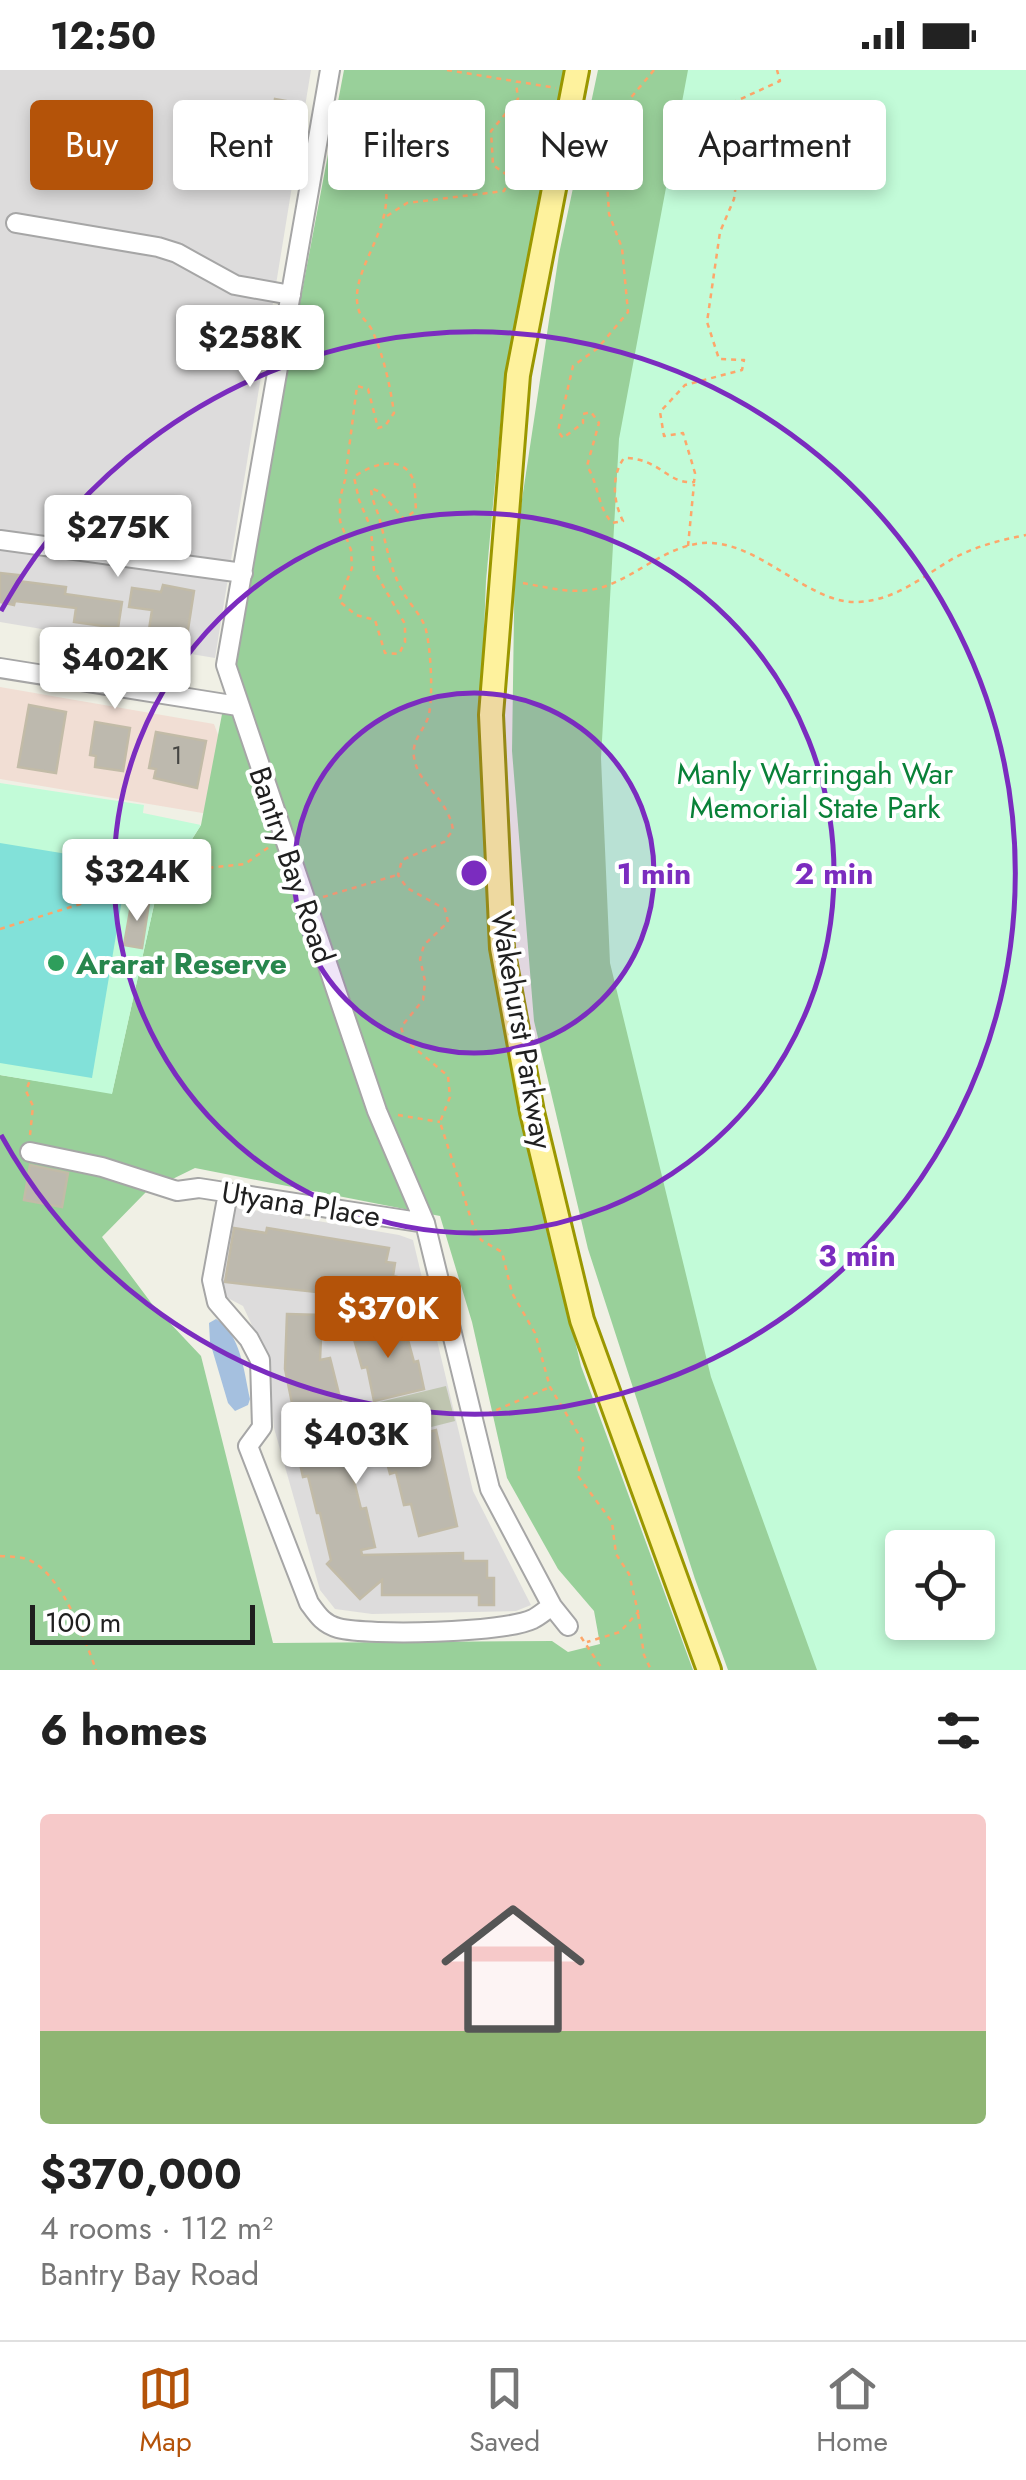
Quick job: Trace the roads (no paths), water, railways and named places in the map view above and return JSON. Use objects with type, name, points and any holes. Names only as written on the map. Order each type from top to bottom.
[{"type":"main road","name":"Wakehurst Parkway","points":[[575,80],[518,375],[491,716],[502,948],[532,1112],[582,1320],[709,1670]]},
{"type":"street","name":"Bantry Bay Road","points":[[328,70],[226,664],[377,1111],[425,1223],[490,1489],[552,1606],[568,1626]]},
{"type":"street","points":[[16,223],[158,247],[236,284],[291,294]]},
{"type":"street","points":[[0,540],[242,573]]},
{"type":"street","points":[[0,668],[238,706]]},
{"type":"street","name":"Utyana Place","points":[[30,1152],[102,1167],[177,1191],[199,1188],[425,1223]]},
{"type":"street","points":[[228,1192],[212,1280],[217,1302],[242,1330],[260,1360],[262,1427],[248,1446],[309,1603],[320,1619],[335,1628],[366,1632],[509,1626],[534,1619],[552,1606]]},
{"type":"place","name":"Ararat Reserve","points":[[56,963]]},
{"type":"park label","name":"Manly Warringah War Memorial State Park","points":[[815,790]]}]
